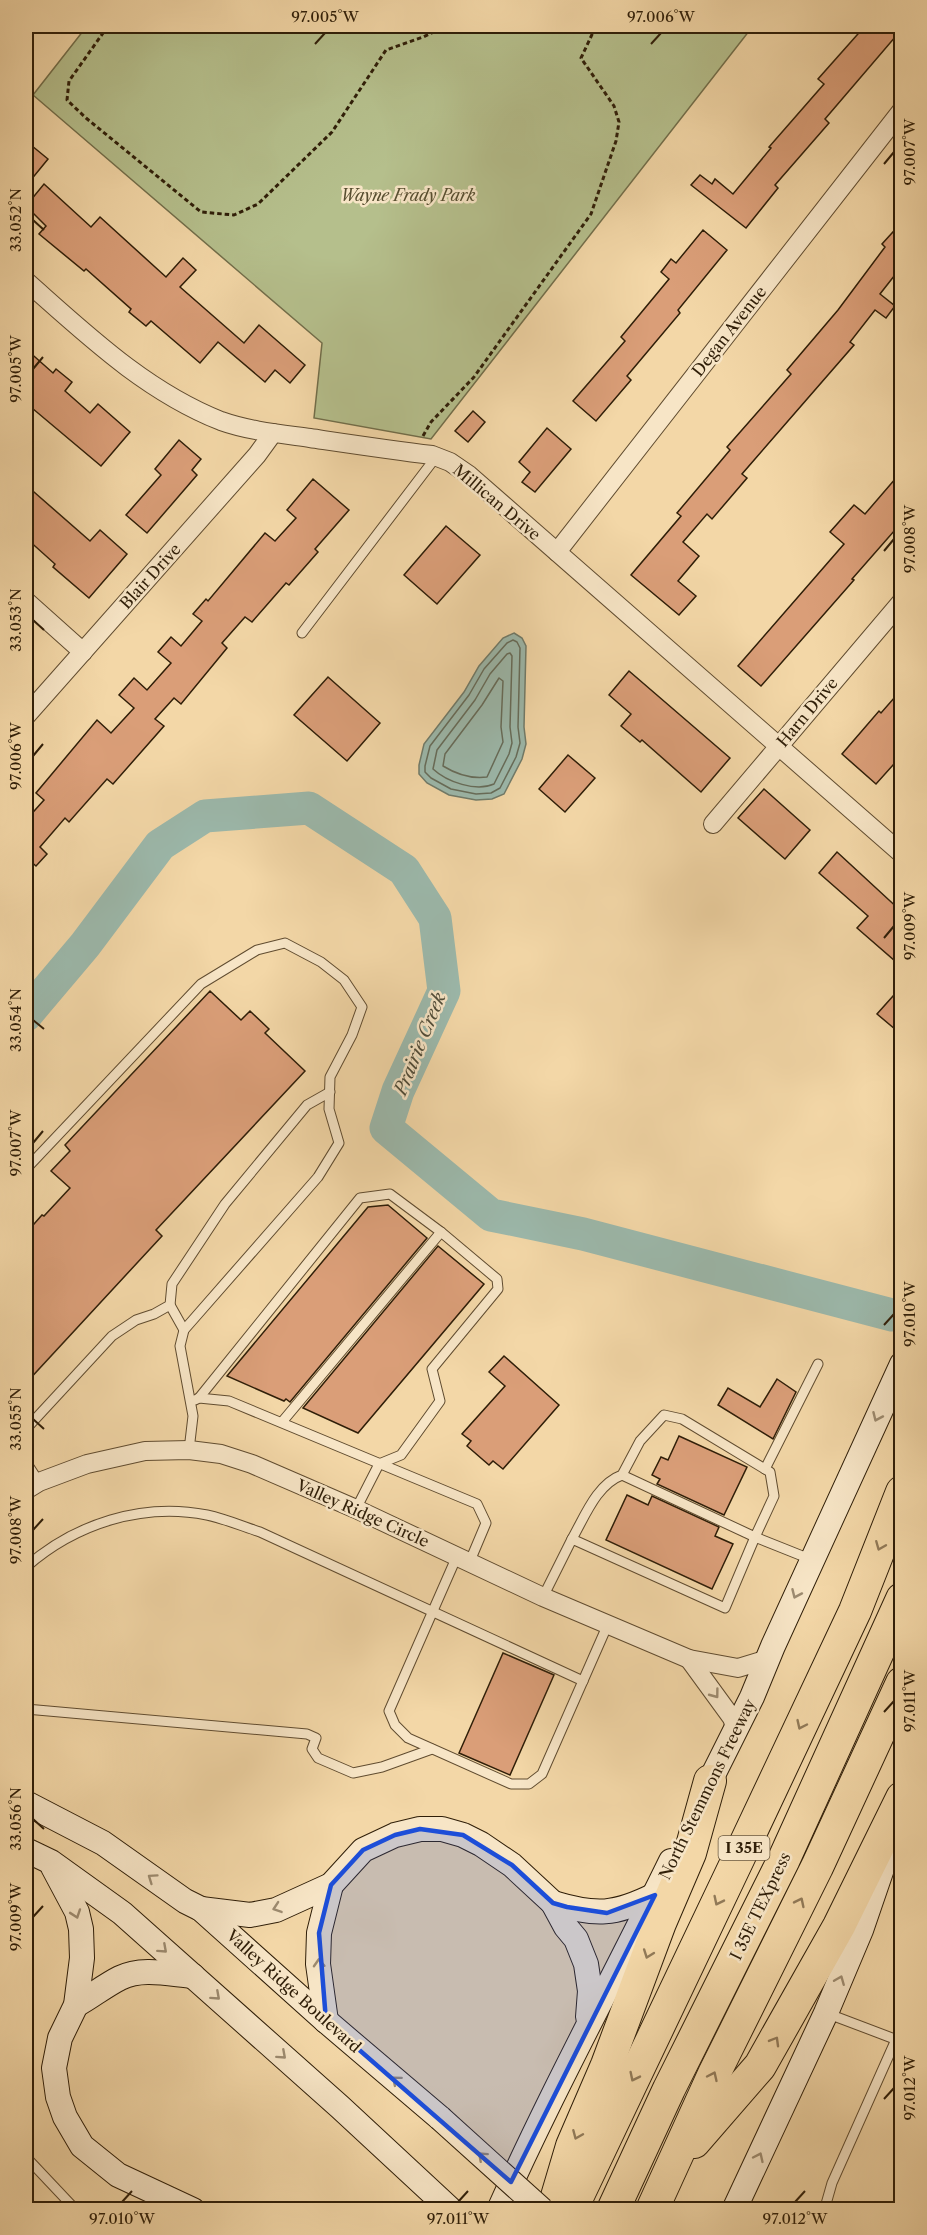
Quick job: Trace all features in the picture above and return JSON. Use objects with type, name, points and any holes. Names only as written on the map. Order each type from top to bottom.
[{"type":"highway","name":"I 35E","points":[[571,2210],[855,1611],[902,1492]]},
{"type":"highway","name":"I 35E TEXpress","points":[[614,2210],[675,2079],[784,1859],[902,1599]]},
{"type":"highway","points":[[652,2210],[714,2074],[818,1867],[902,1683]]},
{"type":"highway","points":[[553,2210],[572,2146],[607,2065],[660,1923],[690,1853],[710,1781]]},
{"type":"highway","points":[[671,2168],[760,2066],[839,1926],[902,1798]]},
{"type":"main road","name":"North Stemmons Freeway","points":[[499,2210],[526,2148],[736,1730],[902,1364]]},
{"type":"main road","name":"Valley Ridge Boulevard","points":[[26,1803],[103,1843],[185,1901],[201,1909],[542,2210]]},
{"type":"main road","points":[[734,2210],[826,2013],[861,1930],[891,1842],[902,1820]]},
{"type":"main road","points":[[201,1909],[250,1915],[276,1910],[331,1885],[363,1850],[395,1835],[420,1829],[442,1829],[472,1839],[512,1864],[553,1903],[566,1927],[576,1939],[586,1964],[590,1991],[587,2025]]},
{"type":"main road","points":[[26,1850],[51,1862],[122,1913],[340,2107],[451,2210]]},
{"type":"main road","points":[[51,1862],[77,1912],[81,1929],[82,1958],[76,2005],[60,2038],[54,2068],[58,2097],[65,2117],[82,2146],[118,2175],[193,2210]]},
{"type":"main road","points":[[326,2021],[318,1964],[319,1933],[331,1885]]},
{"type":"main road","points":[[553,1903],[579,1910],[607,1913],[635,1905],[655,1894]]},
{"type":"main road","points":[[76,2005],[122,1977],[138,1973],[153,1972],[193,1976]]},
{"type":"main road","points":[[745,2186],[752,2210]]},
{"type":"street","name":"Degan Avenue","points":[[557,552],[902,110]]},
{"type":"street","name":"Millican Drive","points":[[26,281],[136,374],[174,399],[223,421],[273,433],[415,453],[450,462],[469,475],[902,854]]},
{"type":"street","name":"Blair Drive","points":[[26,716],[257,455],[273,433]]},
{"type":"street","points":[[26,601],[83,652]]},
{"type":"street","name":"Harn Drive","points":[[713,824],[902,601]]},
{"type":"street","name":"Valley Ridge Circle","points":[[32,1486],[87,1464],[145,1451],[189,1450],[221,1454],[252,1464],[356,1509],[543,1597],[689,1659],[738,1668],[768,1659]]},
{"type":"street","name":"Valley Ridge Circle","points":[[689,1659],[732,1718],[736,1730]]},
{"type":"lane","points":[[302,633],[436,457]]},
{"type":"lane","points":[[26,1170],[201,984],[257,950],[285,943],[321,962],[344,980],[362,1007],[352,1035],[330,1077],[329,1109],[339,1143],[318,1177],[184,1330],[180,1346],[194,1400],[189,1450]]},
{"type":"lane","points":[[184,1330],[170,1305],[172,1284],[225,1204],[307,1105],[330,1092]]},
{"type":"lane","points":[[194,1400],[360,1198],[390,1194],[441,1232],[497,1279],[498,1289],[432,1369],[440,1401],[401,1455],[379,1464],[356,1509]]},
{"type":"lane","points":[[282,1422],[441,1232]]},
{"type":"lane","points":[[26,1429],[112,1336],[136,1320],[170,1305]]},
{"type":"lane","points":[[765,1469],[818,1364]]},
{"type":"lane","points":[[194,1400],[229,1401],[477,1504],[486,1523],[432,1613],[389,1711],[395,1725],[408,1738],[511,1784],[529,1784],[542,1774],[608,1623]]},
{"type":"lane","points":[[543,1597],[572,1539],[598,1494],[610,1479],[622,1475],[640,1442],[664,1415],[682,1419],[770,1472],[774,1496],[724,1608],[572,1539]]},
{"type":"lane","points":[[26,1462],[32,1486]]},
{"type":"lane","points":[[622,1475],[755,1537],[812,1560]]},
{"type":"lane","points":[[26,1567],[41,1554],[96,1523],[127,1515],[172,1512],[206,1515],[260,1532],[583,1681]]},
{"type":"lane","points":[[26,1709],[307,1734],[316,1738],[312,1749],[318,1758],[353,1773],[382,1767],[432,1749]]},
{"type":"lane","points":[[826,2013],[899,2040]]},
{"type":"lane","points":[[828,2210],[826,2204],[832,2183],[899,2040],[902,2026]]},
{"type":"lane","points":[[26,2157],[76,2210]]},
{"type":"path","points":[[108,26],[69,81],[67,100],[201,212],[234,214],[258,204],[332,132],[386,50],[446,26]]},
{"type":"path","points":[[415,453],[430,422],[474,376],[591,214],[616,141],[619,122],[614,106],[581,58],[596,26]]},
{"type":"highlighted area","points":[[420,1829],[463,1835],[512,1865],[553,1903],[567,1907],[607,1913],[655,1895],[511,2182],[326,2021],[319,1933],[331,1885],[363,1850],[395,1835]]},
{"type":"green space","name":"Wayne Frady Park","points":[[87,26],[753,26],[431,439],[314,418],[322,343],[33,95]]},
{"type":"water","points":[[514,633],[522,638],[526,646],[524,727],[526,744],[522,759],[504,794],[492,799],[476,800],[449,795],[427,783],[419,774],[424,744],[464,692],[479,666],[503,638]]},
{"type":"building","points":[[865,26],[902,26],[902,29],[825,119],[829,123],[775,185],[778,188],[746,228],[691,185],[700,175],[712,184],[715,179],[733,194],[771,148],[769,147],[824,84],[818,79]]},
{"type":"building","points":[[26,141],[48,159],[26,186]]},
{"type":"building","points":[[44,184],[91,227],[100,217],[166,277],[183,258],[196,270],[180,287],[244,343],[259,325],[305,365],[290,383],[275,370],[265,382],[218,342],[200,363],[151,321],[146,326],[129,312],[131,309],[86,269],[84,271],[39,234],[46,226],[26,206]]},
{"type":"building","points":[[902,222],[902,266],[880,294],[895,306],[886,318],[875,310],[850,342],[854,345],[742,474],[747,478],[712,519],[707,514],[683,542],[699,556],[678,581],[696,596],[679,615],[631,575],[681,516],[677,513],[730,450],[727,447],[791,374],[787,370],[838,310],[885,247],[882,244]]},
{"type":"building","points":[[703,230],[727,250],[678,310],[680,313],[627,376],[631,380],[596,421],[573,401],[625,341],[621,337],[669,279],[661,272],[671,259],[676,263]]},
{"type":"building","points":[[26,349],[53,373],[56,369],[72,382],[65,391],[90,413],[98,404],[130,432],[101,466],[26,403]]},
{"type":"building","points":[[473,411],[485,422],[468,442],[455,431]]},
{"type":"building","points":[[547,428],[571,449],[535,492],[522,482],[530,472],[519,462]]},
{"type":"building","points":[[179,440],[201,459],[192,470],[197,475],[147,533],[126,515],[161,475],[155,469]]},
{"type":"building","points":[[902,471],[902,522],[761,686],[738,666],[844,544],[830,532],[854,505],[865,514]]},
{"type":"building","points":[[313,479],[349,510],[315,549],[318,552],[289,585],[286,583],[252,622],[245,617],[222,643],[227,648],[181,704],[174,698],[155,719],[164,726],[113,784],[107,779],[69,822],[65,818],[40,847],[47,854],[36,866],[29,860],[26,864],[26,820],[44,800],[36,793],[97,720],[111,733],[134,708],[119,695],[134,678],[147,690],[171,663],[158,652],[171,637],[181,646],[202,621],[193,614],[206,599],[208,601],[265,533],[275,541],[296,518],[287,510]]},
{"type":"building","points":[[26,485],[90,541],[100,530],[127,554],[89,598],[53,567],[55,564],[26,538]]},
{"type":"building","points":[[446,526],[480,555],[437,604],[404,575]]},
{"type":"building","points":[[629,671],[730,758],[701,792],[642,740],[640,742],[621,726],[631,714],[609,695]]},
{"type":"building","points":[[328,677],[380,723],[347,761],[294,715]]},
{"type":"building","points":[[902,689],[902,755],[876,784],[842,754],[879,711],[881,713]]},
{"type":"building","points":[[568,755],[595,778],[565,812],[539,789]]},
{"type":"building","points":[[764,789],[810,830],[785,859],[738,818]]},
{"type":"building","points":[[837,852],[902,912],[902,967],[857,928],[868,916],[819,873]]},
{"type":"building","points":[[902,986],[902,1035],[877,1014]]},
{"type":"building","points":[[210,991],[241,1020],[250,1011],[269,1029],[265,1033],[305,1071],[156,1230],[162,1236],[26,1383],[26,1233],[70,1188],[51,1171],[70,1151],[65,1145]]},
{"type":"building","points":[[388,1205],[427,1238],[290,1402],[227,1376],[368,1207]]},
{"type":"building","points":[[438,1246],[484,1284],[358,1433],[303,1408]]},
{"type":"building","points":[[504,1356],[559,1405],[503,1469],[493,1461],[489,1465],[467,1446],[471,1441],[462,1434],[505,1386],[489,1372]]},
{"type":"building","points":[[777,1379],[796,1392],[773,1439],[718,1405],[728,1388],[760,1407]]},
{"type":"building","points":[[679,1436],[747,1467],[724,1515],[657,1484],[660,1479],[652,1475],[661,1457],[668,1460]]},
{"type":"building","points":[[627,1495],[648,1505],[652,1496],[719,1527],[715,1536],[733,1544],[712,1589],[606,1540]]},
{"type":"building","points":[[503,1653],[554,1675],[510,1775],[459,1753]]},
{"type":"waterway","name":"Prairie Creek","points":[[26,1015],[85,945],[160,845],[205,816],[309,808],[404,870],[435,918],[444,991],[398,1091],[386,1128],[491,1215],[583,1234],[892,1315]]}]
